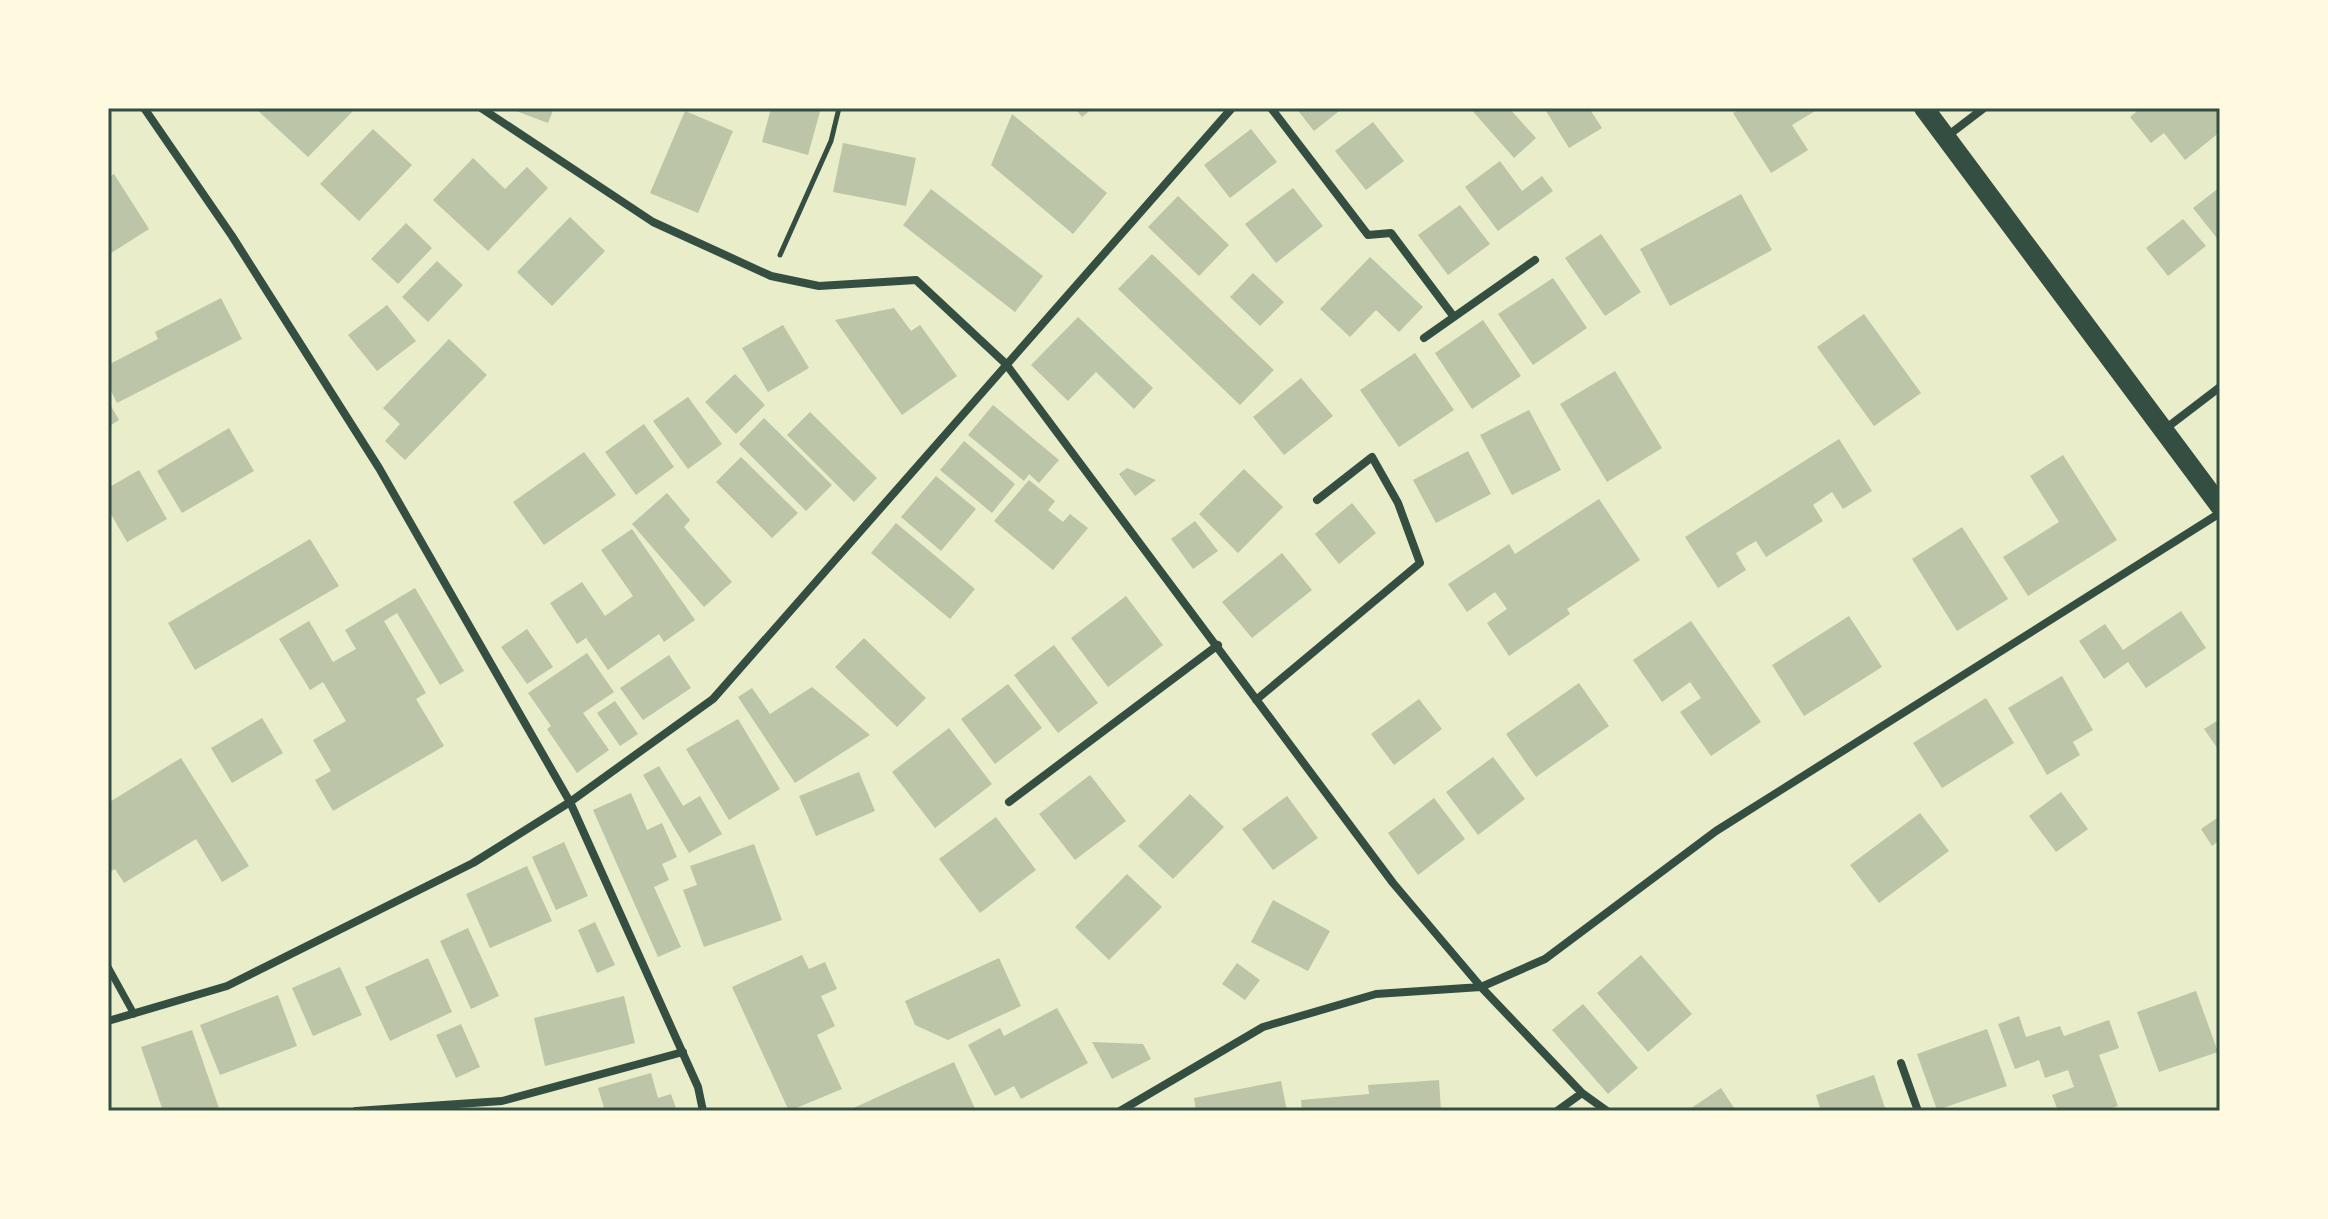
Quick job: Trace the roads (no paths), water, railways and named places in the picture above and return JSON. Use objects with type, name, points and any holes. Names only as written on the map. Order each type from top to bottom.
[{"type":"main road","points":[[1924,108],[2220,506]]},
{"type":"street","points":[[144,108],[232,236],[379,468],[570,802],[683,1052],[698,1087],[703,1111]]},
{"type":"street","points":[[481,108],[653,222],[771,276],[819,286],[916,280],[1006,364],[1393,883],[1481,987],[1582,1093],[1607,1111]]},
{"type":"street","points":[[108,1021],[227,986],[473,863],[570,802],[713,699],[1232,108]]},
{"type":"street","points":[[1271,108],[1368,235],[1391,233],[1454,317]]},
{"type":"street","points":[[1946,137],[1984,108]]},
{"type":"street","points":[[1424,338],[1535,260]]},
{"type":"street","points":[[2165,429],[2220,387]]},
{"type":"street","points":[[1256,700],[1420,563],[1398,503],[1372,457],[1317,500]]},
{"type":"street","points":[[1120,1111],[1263,1027],[1376,994],[1481,987],[1545,959],[1716,831],[2220,513]]},
{"type":"street","points":[[1009,802],[1218,645]]},
{"type":"street","points":[[108,967],[134,1014]]},
{"type":"street","points":[[356,1111],[502,1101],[683,1052]]},
{"type":"street","points":[[1901,1063],[1918,1111]]},
{"type":"street","points":[[1557,1111],[1582,1093]]}]
